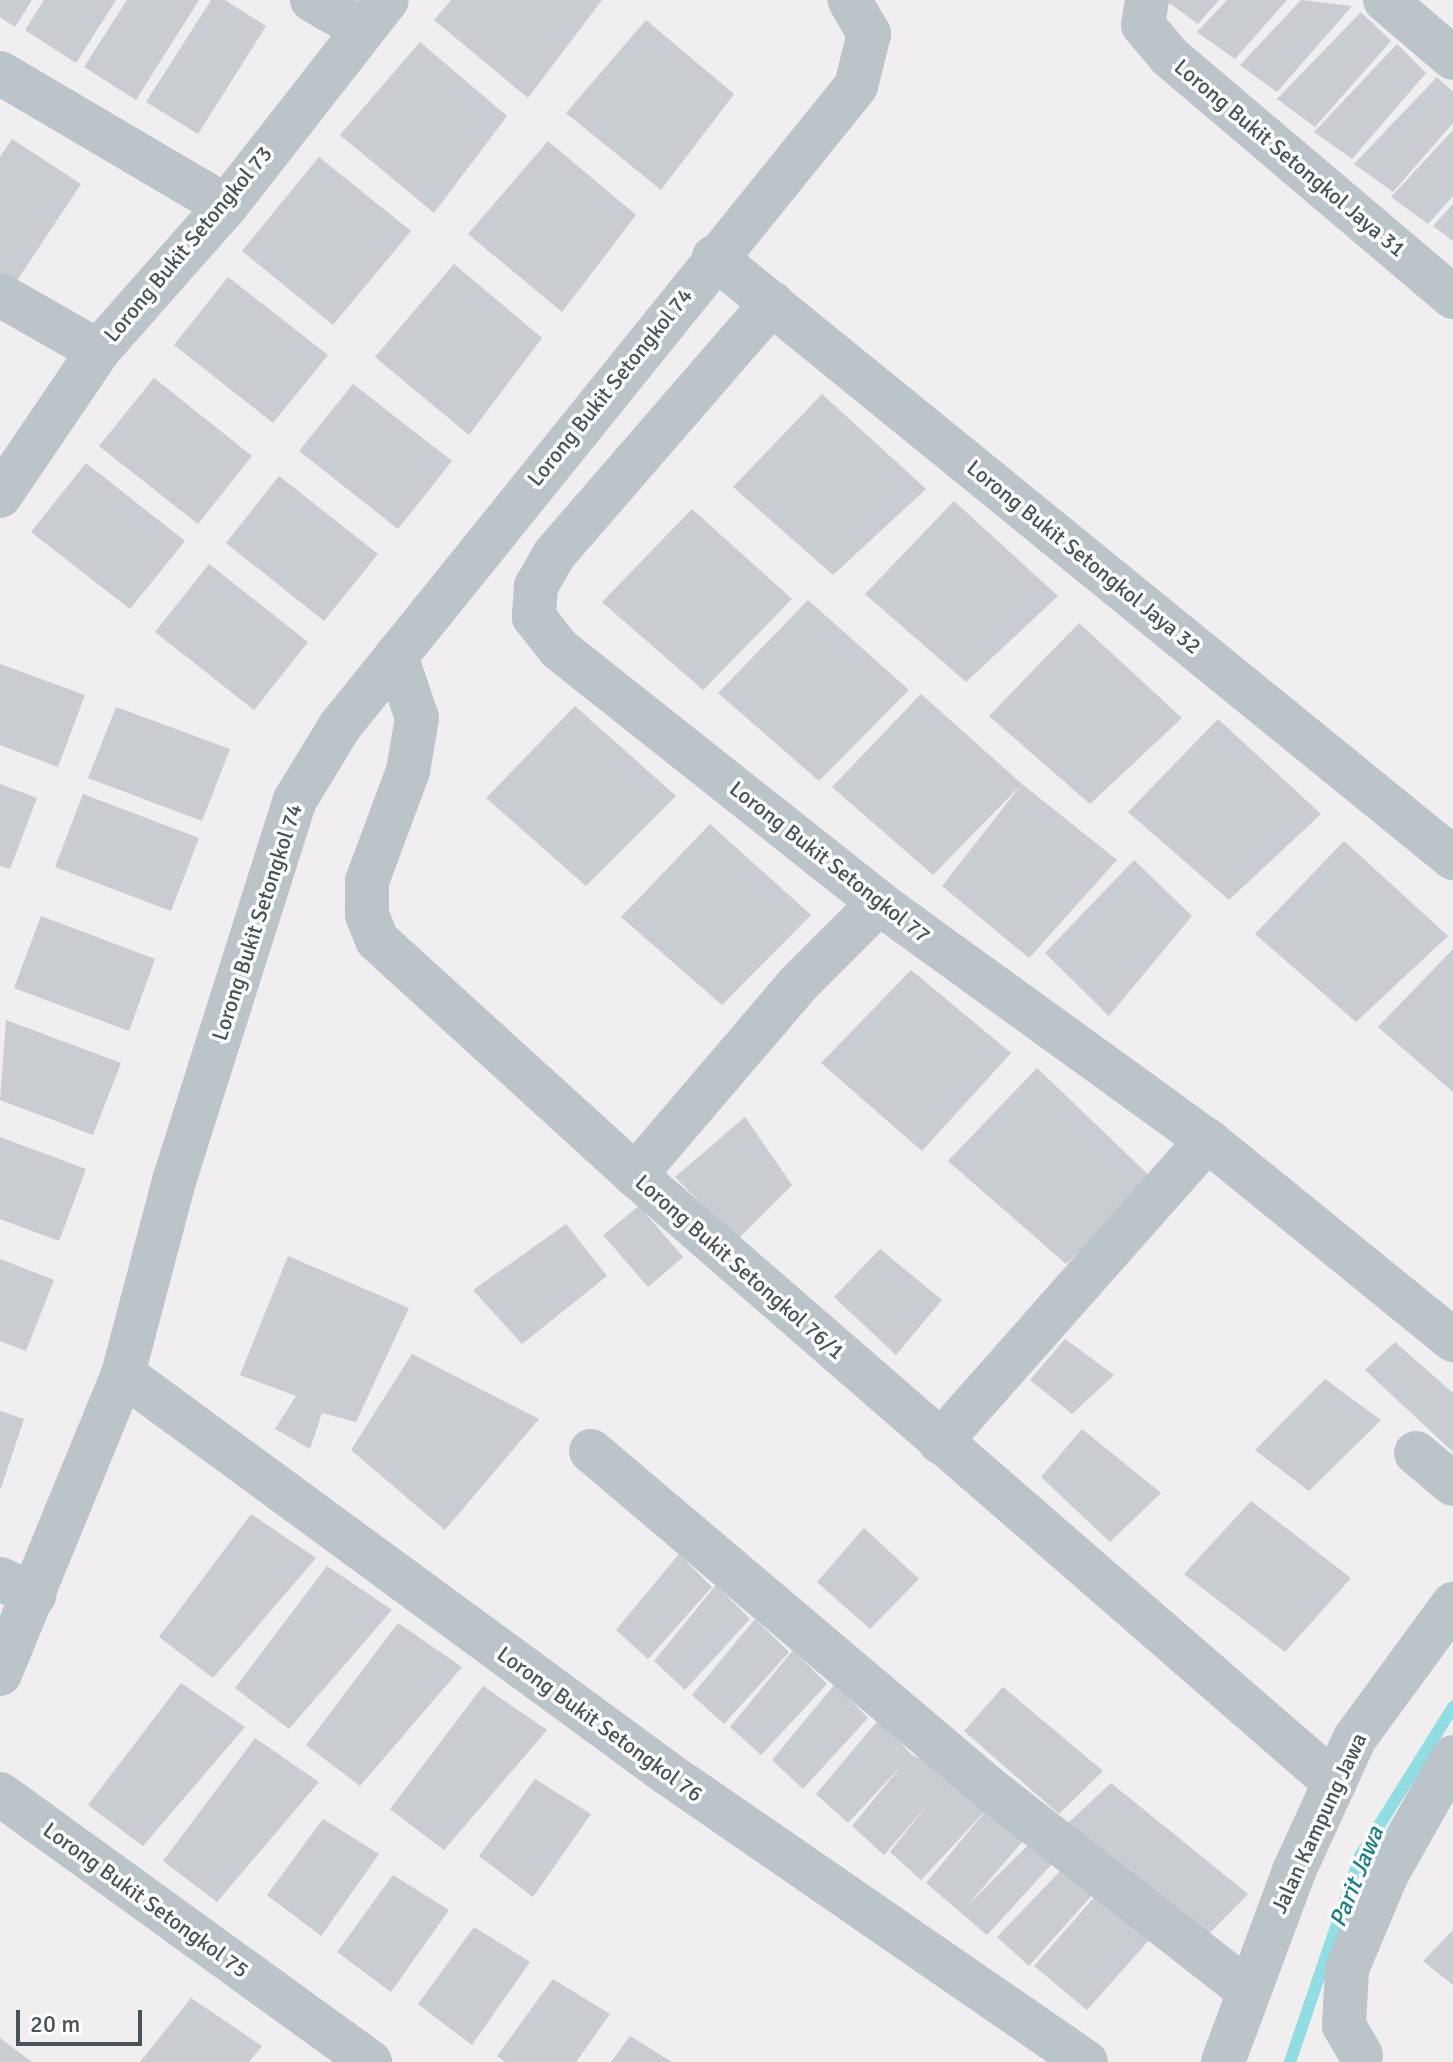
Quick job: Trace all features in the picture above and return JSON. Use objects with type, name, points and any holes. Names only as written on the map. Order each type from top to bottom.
[{"type":"street","points":[[312,0],[374,14]]},
{"type":"street","name":"Lorong Bukit Setongkol 74","points":[[0,1674],[18,1587],[123,1374],[280,839],[340,726],[714,257],[856,86],[869,34],[849,0]]},
{"type":"street","points":[[1385,0],[1453,58]]},
{"type":"street","name":"Lorong Bukit Setongkol Jaya 31","points":[[1145,4],[1143,25],[1170,57],[1453,297]]},
{"type":"street","name":"Lorong Bukit Setongkol 73","points":[[0,496],[98,351],[226,206],[374,14]]},
{"type":"street","points":[[0,73],[226,206]]},
{"type":"street","name":"Lorong Bukit Setongkol Jaya 32","points":[[714,257],[1453,858]]},
{"type":"street","points":[[0,295],[98,351]]},
{"type":"street","name":"Lorong Bukit Setongkol 77","points":[[772,303],[554,555],[536,586],[534,617],[559,649],[879,903],[1207,1140],[1453,1340]]},
{"type":"street","name":"Lorong Bukit Setongkol 76/1","points":[[396,656],[417,718],[408,771],[367,881],[367,915],[377,940],[635,1175],[1335,1783]]},
{"type":"street","points":[[635,1175],[798,984],[879,903]]},
{"type":"street","points":[[940,1442],[1207,1140]]},
{"type":"street","name":"Lorong Bukit Setongkol 76","points":[[123,1374],[732,1820],[1086,2062]]},
{"type":"street","points":[[591,1451],[990,1789],[1247,1990]]},
{"type":"street","points":[[1416,1453],[1453,1484]]},
{"type":"street","name":"Jalan Kampung Jawa","points":[[1223,2062],[1247,1990],[1355,1738],[1453,1604]]},
{"type":"street","points":[[1361,2055],[1344,2026],[1347,1969],[1387,1874],[1453,1757]]},
{"type":"street","name":"Lorong Bukit Setongkol 75","points":[[0,1794],[370,2062]]},
{"type":"building","points":[[0,0],[32,0],[15,27],[0,17]]},
{"type":"building","points":[[44,0],[116,0],[76,63],[25,30]]},
{"type":"building","points":[[127,0],[199,0],[136,100],[84,67]]},
{"type":"building","points":[[211,0],[225,0],[266,26],[198,134],[146,102]]},
{"type":"building","points":[[451,0],[602,0],[528,98],[434,20]]},
{"type":"building","points":[[1165,0],[1219,0],[1198,24]]},
{"type":"building","points":[[1227,0],[1287,0],[1235,59],[1197,32]]},
{"type":"building","points":[[1301,0],[1352,6],[1277,92],[1240,65]]},
{"type":"building","points":[[1361,12],[1391,41],[1315,127],[1277,99]]},
{"type":"building","points":[[646,20],[734,94],[661,190],[566,113]]},
{"type":"building","points":[[420,42],[507,116],[434,213],[340,135]]},
{"type":"building","points":[[1397,44],[1426,73],[1352,159],[1314,132]]},
{"type":"building","points":[[1437,77],[1453,92],[1453,123],[1393,192],[1354,164]]},
{"type":"building","points":[[1453,130],[1453,196],[1428,224],[1391,197]]},
{"type":"building","points":[[12,139],[81,184],[14,285],[0,276],[0,157]]},
{"type":"building","points":[[548,141],[636,215],[562,312],[468,234]]},
{"type":"building","points":[[319,157],[411,231],[333,325],[242,251]]},
{"type":"building","points":[[1453,204],[1453,241],[1433,226]]},
{"type":"building","points":[[454,264],[542,338],[469,435],[375,357]]},
{"type":"building","points":[[228,277],[328,355],[273,423],[174,345]]},
{"type":"building","points":[[154,378],[252,456],[198,524],[99,446]]},
{"type":"building","points":[[353,384],[452,461],[398,529],[299,451]]},
{"type":"building","points":[[822,394],[926,489],[833,575],[733,487]]},
{"type":"building","points":[[86,463],[185,541],[130,609],[31,532]]},
{"type":"building","points":[[279,476],[378,554],[324,621],[226,543]]},
{"type":"building","points":[[954,501],[1058,596],[966,682],[865,594]]},
{"type":"building","points":[[692,509],[792,599],[703,690],[602,602]]},
{"type":"building","points":[[209,564],[308,642],[254,710],[155,632]]},
{"type":"building","points":[[808,600],[909,690],[819,781],[718,693]]},
{"type":"building","points":[[1079,623],[1182,718],[1090,804],[989,716]]},
{"type":"building","points":[[0,664],[85,695],[58,767],[0,745]]},
{"type":"building","points":[[921,694],[1022,784],[933,875],[832,787]]},
{"type":"building","points":[[575,706],[676,796],[586,886],[486,798]]},
{"type":"building","points":[[116,707],[230,749],[202,821],[88,778]]},
{"type":"building","points":[[1218,719],[1321,814],[1229,900],[1128,812]]},
{"type":"building","points":[[0,784],[37,798],[10,869],[0,866]]},
{"type":"building","points":[[1022,784],[1117,860],[1029,958],[942,886]]},
{"type":"building","points":[[83,794],[199,838],[171,911],[55,867]]},
{"type":"building","points":[[710,824],[811,915],[722,1005],[621,917]]},
{"type":"building","points":[[1344,841],[1448,936],[1356,1022],[1255,934]]},
{"type":"building","points":[[1134,860],[1192,916],[1109,1016],[1045,953]]},
{"type":"building","points":[[41,916],[155,959],[129,1031],[14,988]]},
{"type":"building","points":[[1453,949],[1453,1092],[1378,1027]]},
{"type":"building","points":[[911,970],[1011,1053],[922,1151],[821,1063]]},
{"type":"building","points":[[6,1020],[121,1063],[93,1135],[0,1100]]},
{"type":"building","points":[[1037,1068],[1155,1181],[1066,1264],[948,1161]]},
{"type":"building","points":[[745,1117],[792,1185],[737,1240],[675,1177]]},
{"type":"building","points":[[0,1137],[86,1169],[59,1241],[0,1219]]},
{"type":"building","points":[[639,1206],[683,1257],[648,1287],[603,1235]]},
{"type":"building","points":[[566,1224],[607,1276],[522,1344],[473,1290]]},
{"type":"building","points":[[880,1249],[942,1300],[896,1355],[834,1297]]},
{"type":"building","points":[[288,1256],[409,1308],[356,1422],[322,1413],[310,1449],[275,1429],[296,1396],[240,1375]]},
{"type":"building","points":[[0,1259],[54,1280],[26,1351],[0,1341]]},
{"type":"building","points":[[1065,1339],[1114,1375],[1072,1414],[1030,1380]]},
{"type":"building","points":[[1395,1342],[1453,1393],[1453,1452],[1365,1370]]},
{"type":"building","points":[[412,1354],[539,1419],[445,1530],[351,1450]]},
{"type":"building","points":[[1325,1379],[1381,1420],[1309,1491],[1255,1450]]},
{"type":"building","points":[[0,1411],[24,1419],[1,1488],[0,1488]]},
{"type":"building","points":[[1082,1429],[1161,1493],[1110,1542],[1041,1477]]},
{"type":"building","points":[[1251,1501],[1351,1578],[1285,1652],[1184,1574]]},
{"type":"building","points":[[251,1514],[316,1558],[213,1678],[159,1637]]},
{"type":"building","points":[[864,1528],[919,1579],[870,1629],[817,1582]]},
{"type":"building","points":[[679,1554],[712,1587],[648,1659],[616,1630]]},
{"type":"building","points":[[327,1566],[392,1610],[289,1729],[235,1688]]},
{"type":"building","points":[[716,1585],[750,1619],[685,1690],[654,1661]]},
{"type":"building","points":[[755,1619],[789,1652],[724,1724],[692,1695]]},
{"type":"building","points":[[398,1623],[462,1667],[360,1786],[306,1745]]},
{"type":"building","points":[[793,1650],[827,1684],[761,1755],[730,1727]]},
{"type":"building","points":[[181,1683],[245,1727],[143,1846],[88,1805]]},
{"type":"building","points":[[835,1684],[868,1718],[803,1789],[772,1760]]},
{"type":"building","points":[[483,1686],[547,1730],[444,1850],[390,1809]]},
{"type":"building","points":[[1003,1687],[1103,1771],[1059,1814],[964,1731]]},
{"type":"building","points":[[879,1719],[912,1755],[953,1775],[987,1809],[921,1880],[890,1852],[930,1802],[884,1855],[852,1826],[902,1765],[848,1823],[816,1794]]},
{"type":"building","points":[[255,1738],[319,1782],[217,1902],[163,1861]]},
{"type":"building","points":[[535,1779],[591,1814],[533,1897],[479,1856]]},
{"type":"building","points":[[1111,1783],[1248,1894],[1201,1942],[1068,1823]]},
{"type":"building","points":[[989,1807],[1023,1841],[967,1906],[1030,1843],[1052,1864],[987,1935],[926,1883]]},
{"type":"building","points":[[323,1819],[379,1854],[321,1936],[267,1895]]},
{"type":"building","points":[[1063,1868],[1093,1894],[1029,1966],[997,1937]]},
{"type":"building","points":[[393,1875],[449,1910],[391,1992],[337,1952]]},
{"type":"building","points":[[1096,1895],[1151,1938],[1087,2010],[1034,1966]]},
{"type":"building","points":[[474,1927],[530,1962],[472,2045],[418,2004]]},
{"type":"building","points":[[1453,1930],[1453,1985],[1423,1961]]},
{"type":"building","points":[[553,1979],[610,2014],[576,2062],[505,2062],[497,2056]]},
{"type":"building","points":[[191,1998],[262,2046],[249,2062],[140,2062]]},
{"type":"building","points":[[630,2036],[672,2062],[611,2062]]},
{"type":"building","points":[[0,2038],[32,2062],[0,2062]]},
{"type":"waterway","name":"Parit Jawa","points":[[1290,2062],[1360,1856],[1453,1707]]}]
